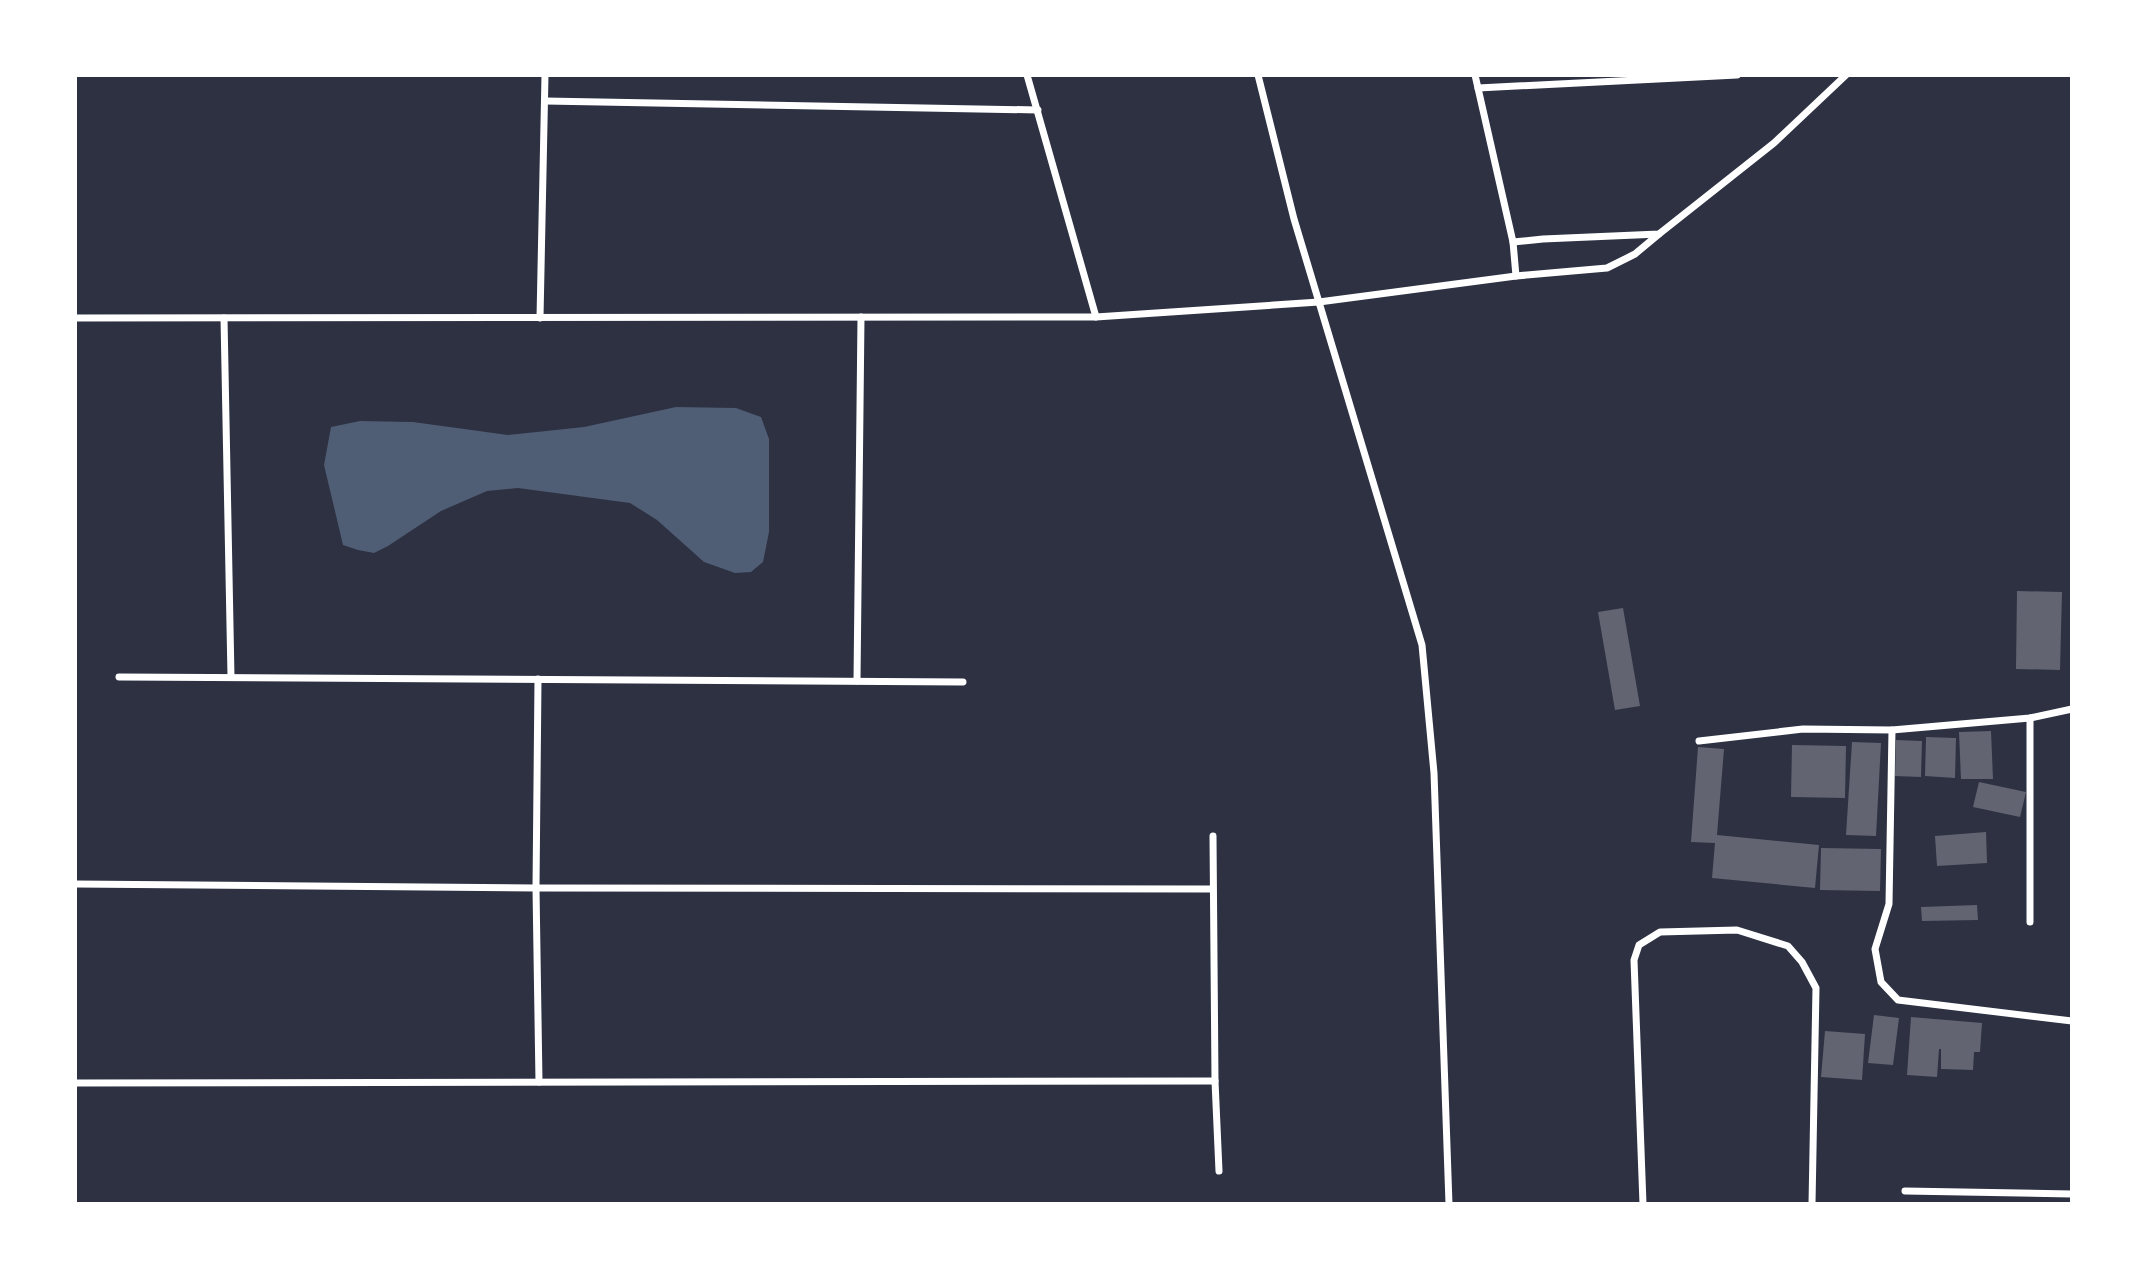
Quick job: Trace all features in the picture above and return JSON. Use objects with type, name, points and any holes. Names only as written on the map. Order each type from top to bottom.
[{"type":"street","points":[[540,318],[545,75]]},
{"type":"street","points":[[1027,75],[1096,317]]},
{"type":"street","points":[[1258,75],[1294,219],[1422,645],[1434,773],[1449,1204]]},
{"type":"street","points":[[1475,75],[1513,242],[1516,276]]},
{"type":"street","points":[[1478,88],[1737,75]]},
{"type":"street","points":[[75,318],[1096,317],[1319,302],[1516,276],[1607,268],[1635,254],[1774,143],[1846,75]]},
{"type":"street","points":[[545,101],[1038,110]]},
{"type":"street","points":[[1513,242],[1659,234]]},
{"type":"street","points":[[857,681],[861,317]]},
{"type":"street","points":[[224,318],[231,677]]},
{"type":"street","points":[[119,677],[963,682]]},
{"type":"street","points":[[538,679],[538,1082]]},
{"type":"street","points":[[1699,741],[1803,729],[1892,730],[2030,718],[2072,709]]},
{"type":"street","points":[[2030,718],[2030,922]]},
{"type":"street","points":[[1892,730],[1888,904],[1875,949],[1881,982],[1898,1000],[2072,1021]]},
{"type":"street","points":[[1213,836],[1215,1081],[1219,1171]]},
{"type":"street","points":[[75,884],[1212,889]]},
{"type":"street","points":[[1643,1204],[1634,960],[1639,945],[1660,932],[1737,930],[1788,947],[1802,962],[1816,988],[1812,1204]]},
{"type":"street","points":[[75,1083],[1215,1081]]},
{"type":"street","points":[[1905,1191],[2072,1194]]},
{"type":"water","points":[[676,407],[736,408],[761,417],[769,439],[769,532],[763,562],[751,572],[735,573],[704,562],[657,520],[630,503],[518,488],[487,491],[441,511],[374,553],[343,545],[324,465],[331,427],[360,421],[413,422],[508,435],[584,427]]},
{"type":"building","points":[[2017,591],[2062,592],[2060,670],[2016,669]]},
{"type":"building","points":[[1623,608],[1640,706],[1615,710],[1598,612]]},
{"type":"building","points":[[1991,731],[1993,779],[1961,779],[1959,732]]},
{"type":"building","points":[[1926,737],[1956,738],[1955,778],[1925,776]]},
{"type":"building","points":[[1896,740],[1922,741],[1921,777],[1895,776]]},
{"type":"building","points":[[1852,742],[1881,743],[1876,836],[1846,835]]},
{"type":"building","points":[[1792,745],[1846,746],[1845,798],[1791,797]]},
{"type":"building","points":[[1698,747],[1724,749],[1717,835],[1819,845],[1815,888],[1712,878],[1715,843],[1691,842]]},
{"type":"building","points":[[1979,782],[2026,792],[2020,817],[1973,807]]},
{"type":"building","points":[[1986,832],[1987,863],[1937,866],[1935,836]]},
{"type":"building","points":[[1821,848],[1881,849],[1880,891],[1820,890]]},
{"type":"building","points":[[1977,905],[1978,920],[1922,921],[1921,907]]},
{"type":"building","points":[[1874,1015],[1899,1018],[1893,1065],[1868,1063]]},
{"type":"building","points":[[1911,1017],[1982,1023],[1980,1052],[1974,1052],[1973,1070],[1941,1069],[1939,1049],[1937,1077],[1907,1075]]},
{"type":"building","points":[[1825,1031],[1865,1034],[1862,1080],[1821,1077]]}]
